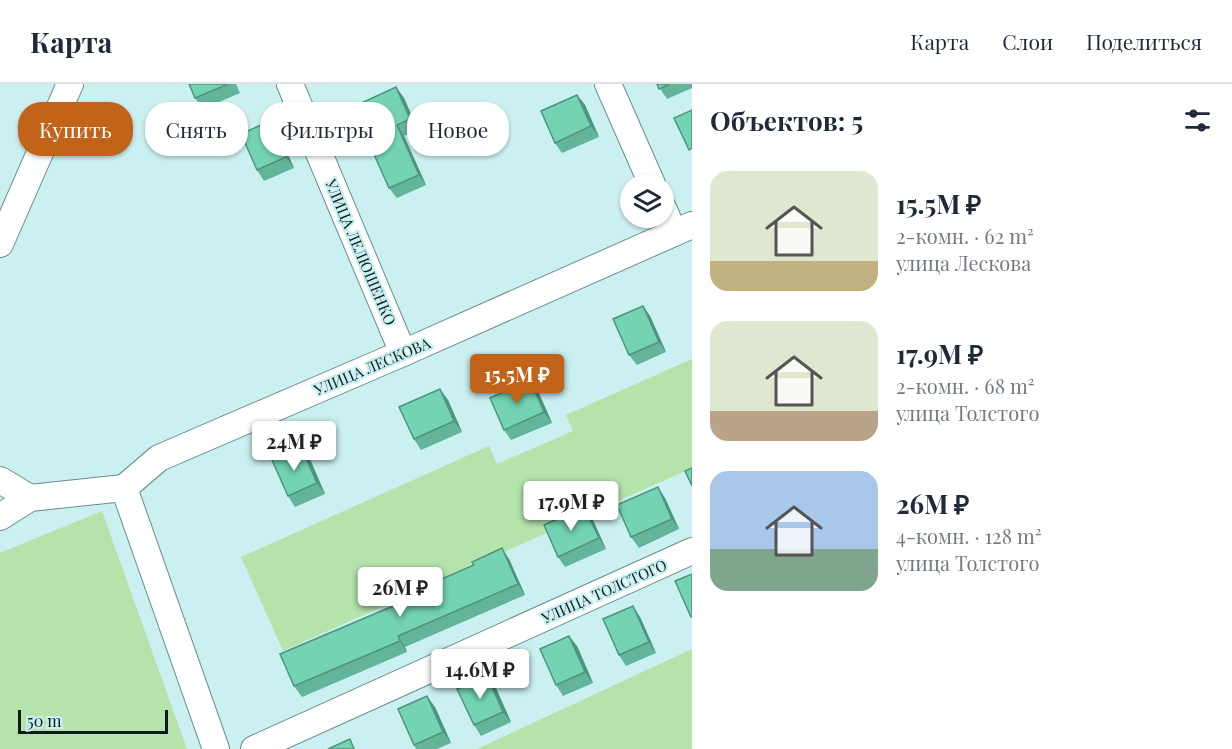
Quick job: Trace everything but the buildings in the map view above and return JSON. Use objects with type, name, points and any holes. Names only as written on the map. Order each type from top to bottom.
[{"type":"street","points":[[0,244],[70,84]]},
{"type":"street","name":"УЛИЦА ЛЕЛЮШЕНКО","points":[[290,84],[404,353]]},
{"type":"street","points":[[608,84],[648,174]]},
{"type":"street","name":"УЛИЦА ЛЕСКОВА","points":[[124,488],[159,458],[404,353],[683,229]]},
{"type":"street","points":[[0,480],[30,498]]},
{"type":"street","points":[[0,517],[30,498],[124,488],[216,749]]},
{"type":"street","name":"УЛИЦА ТОЛСТОГО","points":[[254,749],[692,551]]},
{"type":"green space","points":[[692,359],[692,468],[283,651],[241,557],[489,446],[497,464],[573,431],[566,415]]},
{"type":"green space","points":[[102,511],[187,749],[0,749],[0,553]]},
{"type":"green space","points":[[692,649],[692,749],[477,749]]}]
